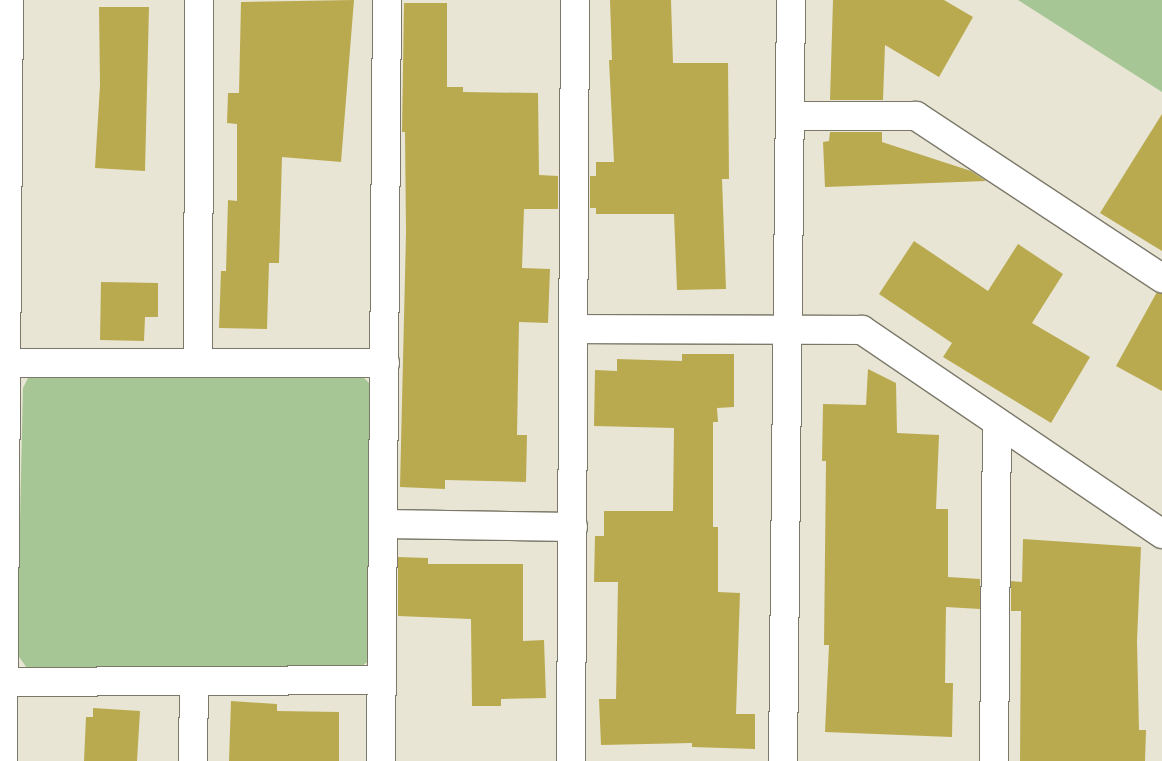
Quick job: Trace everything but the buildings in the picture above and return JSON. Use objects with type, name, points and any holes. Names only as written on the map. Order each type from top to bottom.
[{"type":"street","points":[[3,761],[2,523],[7,363],[9,0]]},
{"type":"street","points":[[198,362],[199,0]]},
{"type":"street","points":[[381,761],[387,0]]},
{"type":"street","points":[[571,761],[575,0]]},
{"type":"street","points":[[783,761],[791,0]]},
{"type":"street","points":[[790,116],[916,116],[1162,278]]},
{"type":"street","points":[[573,329],[862,330],[997,424],[1162,534]]},
{"type":"street","points":[[7,363],[385,363]]},
{"type":"street","points":[[994,761],[997,424]]},
{"type":"street","points":[[384,524],[573,527]]},
{"type":"street","points":[[3,682],[381,680]]},
{"type":"street","points":[[193,761],[194,681]]},
{"type":"green space","points":[[1018,0],[1162,0],[1162,92]]},
{"type":"green space","points":[[30,374],[361,375],[371,385],[373,658],[359,668],[27,668],[17,654],[23,388]]}]
